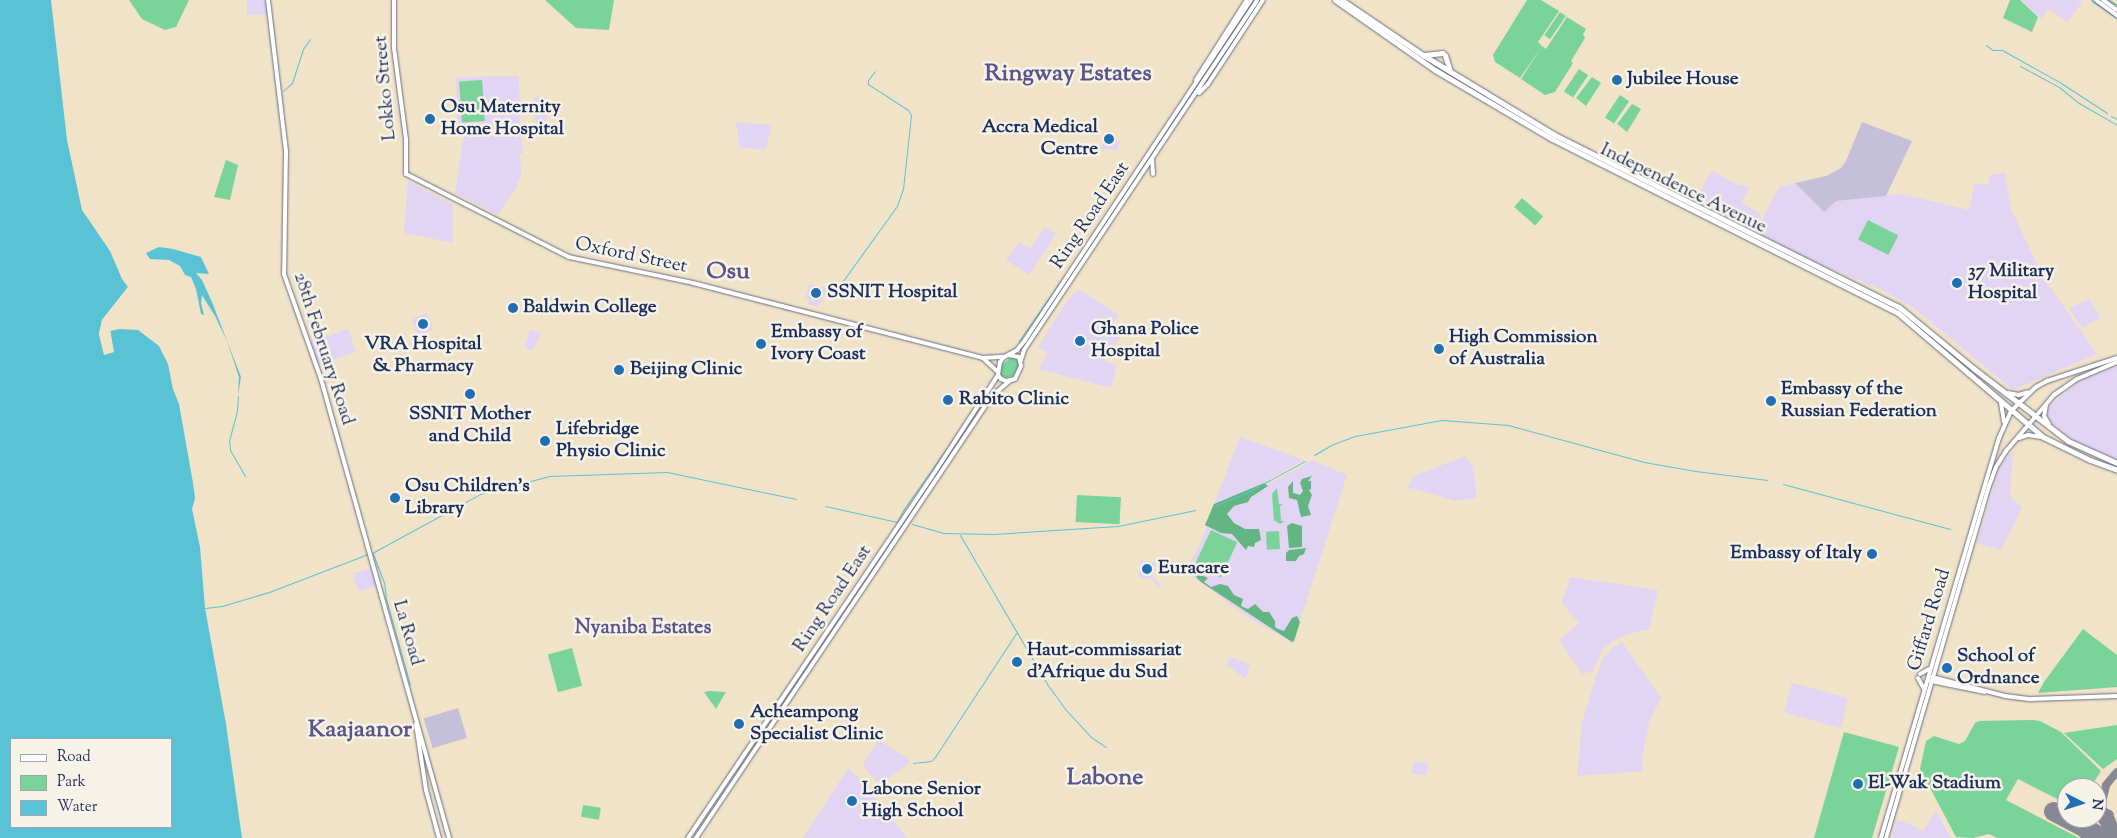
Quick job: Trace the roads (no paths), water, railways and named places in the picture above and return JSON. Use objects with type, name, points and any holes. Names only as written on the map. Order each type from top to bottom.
[{"type":"highway","points":[[1330,0],[1347,12],[1361,15]]},
{"type":"highway","name":"Independence Avenue","points":[[1335,0],[1555,135],[1898,307],[2078,447],[2117,463]]},
{"type":"highway","name":"Independence Avenue","points":[[1342,0],[1434,70],[1552,139],[1898,313],[2043,437],[2090,460],[2117,470]]},
{"type":"highway","points":[[1347,0],[1361,15]]},
{"type":"highway","points":[[1423,55],[1444,54],[1450,71]]},
{"type":"main road","name":"28th February Road","points":[[268,0],[286,152],[282,268],[321,379],[370,552]]},
{"type":"main road","name":"Lokko Street","points":[[394,0],[394,48],[406,139],[406,174]]},
{"type":"main road","name":"Ring Road East","points":[[1192,88],[1202,68],[1247,0]]},
{"type":"main road","name":"Ring Road East","points":[[1006,356],[1022,344],[1045,314],[1114,212],[1192,88],[1252,0]]},
{"type":"main road","name":"Ring Road East","points":[[1119,204],[1141,176],[1258,0]]},
{"type":"main road","name":"Ring Road East","points":[[1192,100],[1208,84],[1263,0]]},
{"type":"main road","points":[[2096,0],[2117,14]]},
{"type":"main road","points":[[2103,0],[2117,10]]},
{"type":"main road","points":[[1159,139],[1163,142]]},
{"type":"main road","points":[[1141,176],[1153,174],[1152,159]]},
{"type":"main road","name":"Oxford Street","points":[[406,174],[559,254],[693,283],[982,358],[1006,356]]},
{"type":"main road","name":"Ring Road East","points":[[1021,360],[1024,350],[1045,314]]},
{"type":"main road","points":[[1017,355],[1021,360],[1019,374],[1009,380],[1002,380],[998,373],[999,365],[1006,356],[1017,355]]},
{"type":"main road","name":"Oxford Street","points":[[982,358],[998,373]]},
{"type":"main road","points":[[2007,393],[2026,393],[2061,375],[2117,358]]},
{"type":"main road","name":"Giffard Road","points":[[1886,838],[1930,678],[1989,486],[2001,458],[2046,404],[2073,381],[2117,362]]},
{"type":"main road","name":"Ring Road East","points":[[688,838],[873,564],[998,373]]},
{"type":"main road","name":"Ring Road East","points":[[696,838],[992,396],[1009,380]]},
{"type":"main road","name":"Giffard Road","points":[[1881,838],[1924,689],[1930,678],[1930,667],[2004,427],[2011,411],[2036,387]]},
{"type":"main road","points":[[2001,403],[2004,427]]},
{"type":"main road","points":[[2046,404],[2044,416],[2050,426]]},
{"type":"main road","points":[[2017,438],[2028,435],[2043,437]]},
{"type":"main road","name":"La Road","points":[[370,552],[448,838]]},
{"type":"main road","points":[[873,564],[878,567]]},
{"type":"main road","points":[[1924,689],[1919,676],[1930,667]]},
{"type":"main road","points":[[1930,678],[2031,699],[2117,696]]},
{"type":"main road","name":"La Road","points":[[416,722],[422,770],[439,838]]},
{"type":"main road","points":[[422,770],[429,768]]},
{"type":"water","points":[[0,0],[51,0],[67,140],[82,210],[110,251],[122,279],[128,287],[102,320],[99,334],[104,354],[113,352],[110,331],[120,329],[138,330],[159,346],[168,364],[173,389],[179,404],[193,483],[195,498],[192,509],[200,547],[205,608],[226,724],[242,838],[0,838]]},
{"type":"water","points":[[159,247],[201,257],[209,274],[196,273],[202,280],[212,302],[241,377],[238,396],[239,377],[227,341],[215,316],[202,295],[201,303],[204,315],[201,314],[196,289],[191,277],[185,275],[180,266],[169,260],[150,259],[146,253]]},
{"type":"waterway","points":[[2091,0],[2117,18]]},
{"type":"waterway","points":[[2109,0],[2117,5]]},
{"type":"waterway","points":[[283,91],[292,83],[303,49],[310,39]]},
{"type":"waterway","points":[[1986,45],[1993,50],[2002,50],[2061,83],[2107,113]]},
{"type":"waterway","points":[[2020,66],[2059,87],[2079,103],[2117,125]]},
{"type":"waterway","points":[[840,285],[897,206],[903,189],[911,115],[908,110],[868,84],[868,80],[875,71]]},
{"type":"waterway","points":[[2111,116],[2117,119]]},
{"type":"waterway","points":[[1019,341],[1063,278]]},
{"type":"waterway","points":[[992,381],[994,376]]},
{"type":"waterway","points":[[238,396],[237,411],[229,440],[230,450],[245,476]]},
{"type":"waterway","points":[[825,506],[897,522],[904,509],[968,418]]},
{"type":"waterway","points":[[1314,455],[1331,445],[1355,436],[1442,420],[1508,425],[1644,462],[1695,471],[1767,480]]},
{"type":"waterway","points":[[1214,506],[1244,494],[1305,461]]},
{"type":"waterway","points":[[372,553],[480,494],[550,476],[667,472],[796,499]]},
{"type":"waterway","points":[[1783,484],[1950,529]]},
{"type":"waterway","points":[[912,524],[943,533],[994,534],[1118,526],[1195,510]]},
{"type":"waterway","points":[[960,535],[1047,684],[1065,709],[1091,737],[1106,747]]},
{"type":"waterway","points":[[205,608],[222,606],[269,592],[368,554]]},
{"type":"waterway","points":[[373,554],[384,582],[386,599],[410,685]]},
{"type":"waterway","points":[[913,763],[931,761],[935,757],[1016,633]]},
{"type":"place","name":"Jubilee House","points":[[1617,80]]},
{"type":"place","name":"Osu Maternity Home Hospital","points":[[430,119]]},
{"type":"place","name":"Accra Medical Centre","points":[[1109,139]]},
{"type":"place","name":"37 Military Hospital","points":[[1957,283]]},
{"type":"place","name":"SSNIT Hospital","points":[[816,293]]},
{"type":"place","name":"Baldwin College","points":[[513,308]]},
{"type":"place","name":"VRA Hospital & Pharmacy","points":[[423,324]]},
{"type":"place","name":"Ghana Police Hospital","points":[[1080,341]]},
{"type":"place","name":"Embassy of Ivory Coast","points":[[761,344]]},
{"type":"place","name":"High Commission of Australia","points":[[1439,349]]},
{"type":"place","name":"Beijing Clinic","points":[[619,370]]},
{"type":"place","name":"SSNIT Mother and Child","points":[[470,394]]},
{"type":"place","name":"Rabito Clinic","points":[[948,400]]},
{"type":"place","name":"Embassy of the Russian Federation","points":[[1771,401]]},
{"type":"place","name":"Lifebridge Physio Clinic","points":[[545,441]]},
{"type":"place","name":"Osu Children's Library","points":[[395,498]]},
{"type":"place","name":"Embassy of Italy","points":[[1872,554]]},
{"type":"place","name":"Euracare","points":[[1147,569]]},
{"type":"place","name":"Haut-commissariat d'Afrique du Sud","points":[[1017,662]]},
{"type":"place","name":"School of Ordnance","points":[[1947,668]]},
{"type":"place","name":"Acheampong Specialist Clinic","points":[[739,724]]},
{"type":"place","name":"El-Wak Stadium","points":[[1858,784]]},
{"type":"place","name":"Labone Senior High School","points":[[852,801]]},
{"type":"district","name":"Ringway Estates","points":[[1068,75]]},
{"type":"district","name":"Osu","points":[[728,273]]},
{"type":"district","name":"Nyaniba Estates","points":[[643,628]]},
{"type":"district","name":"Kaajaanor","points":[[360,731]]},
{"type":"district","name":"Labone","points":[[1105,779]]}]
